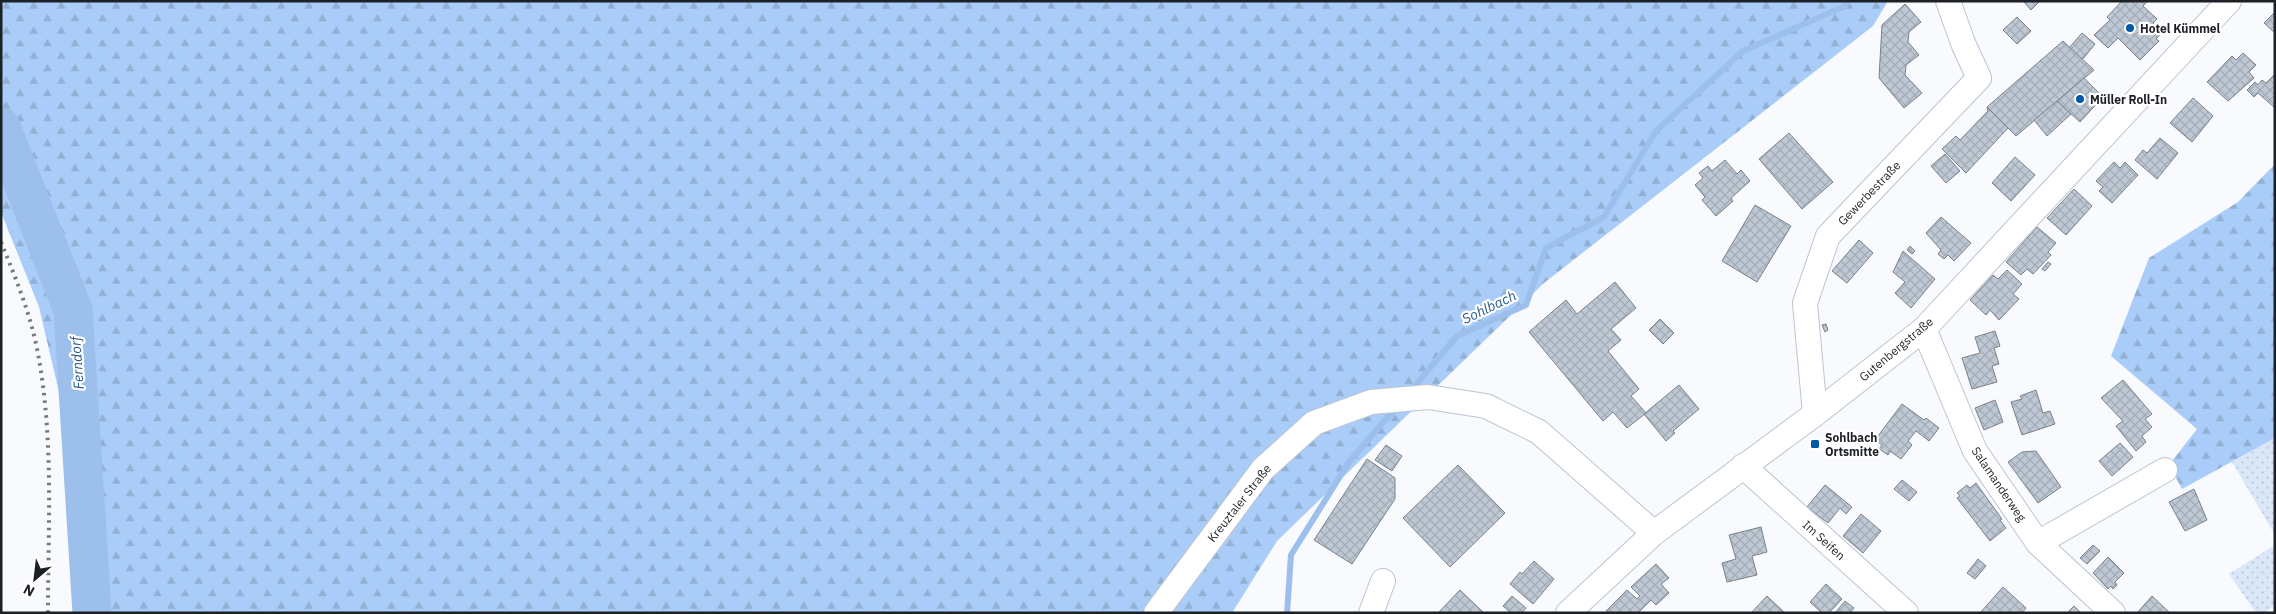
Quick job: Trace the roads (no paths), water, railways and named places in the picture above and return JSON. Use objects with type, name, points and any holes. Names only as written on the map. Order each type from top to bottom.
[{"type":"street","name":"Gewerbestraße","points":[[1815,414],[1805,303],[1828,236],[1979,78],[1948,1]]},
{"type":"street","name":"Gutenbergstraße","points":[[1568,613],[1654,533],[1815,414],[1924,329],[2229,1]]},
{"type":"street","name":"Salamanderweg","points":[[1924,329],[1975,451],[2038,543],[2113,613]]},
{"type":"street","name":"Kreuztaler Straße","points":[[1156,613],[1263,469],[1314,423],[1371,402],[1428,397],[1486,406],[1539,432],[1654,533]]},
{"type":"street","name":"Im Seifen","points":[[1743,466],[1906,613]]},
{"type":"street","points":[[2038,543],[2166,470]]},
{"type":"street","points":[[1371,613],[1383,582]]},
{"type":"waterway","name":"Sohlbach","points":[[1409,393],[1457,336],[1526,305],[1546,248],[1604,217],[1656,131],[1743,51],[1845,6],[1847,1]]},
{"type":"waterway","name":"Ferndorf","points":[[1,127],[73,310],[92,613]]},
{"type":"waterway","name":"Sohlbach","points":[[1287,613],[1291,555],[1349,462],[1397,406]]},
{"type":"railway","points":[[1,242],[27,311],[38,354],[43,386],[49,483],[48,613]]},
{"type":"place","name":"Hotel Kümmel","points":[[2130,28]]},
{"type":"place","name":"Müller Roll-In","points":[[2080,99]]},
{"type":"place","name":"Sohlbach Ortsmitte","points":[[1815,444]]}]
